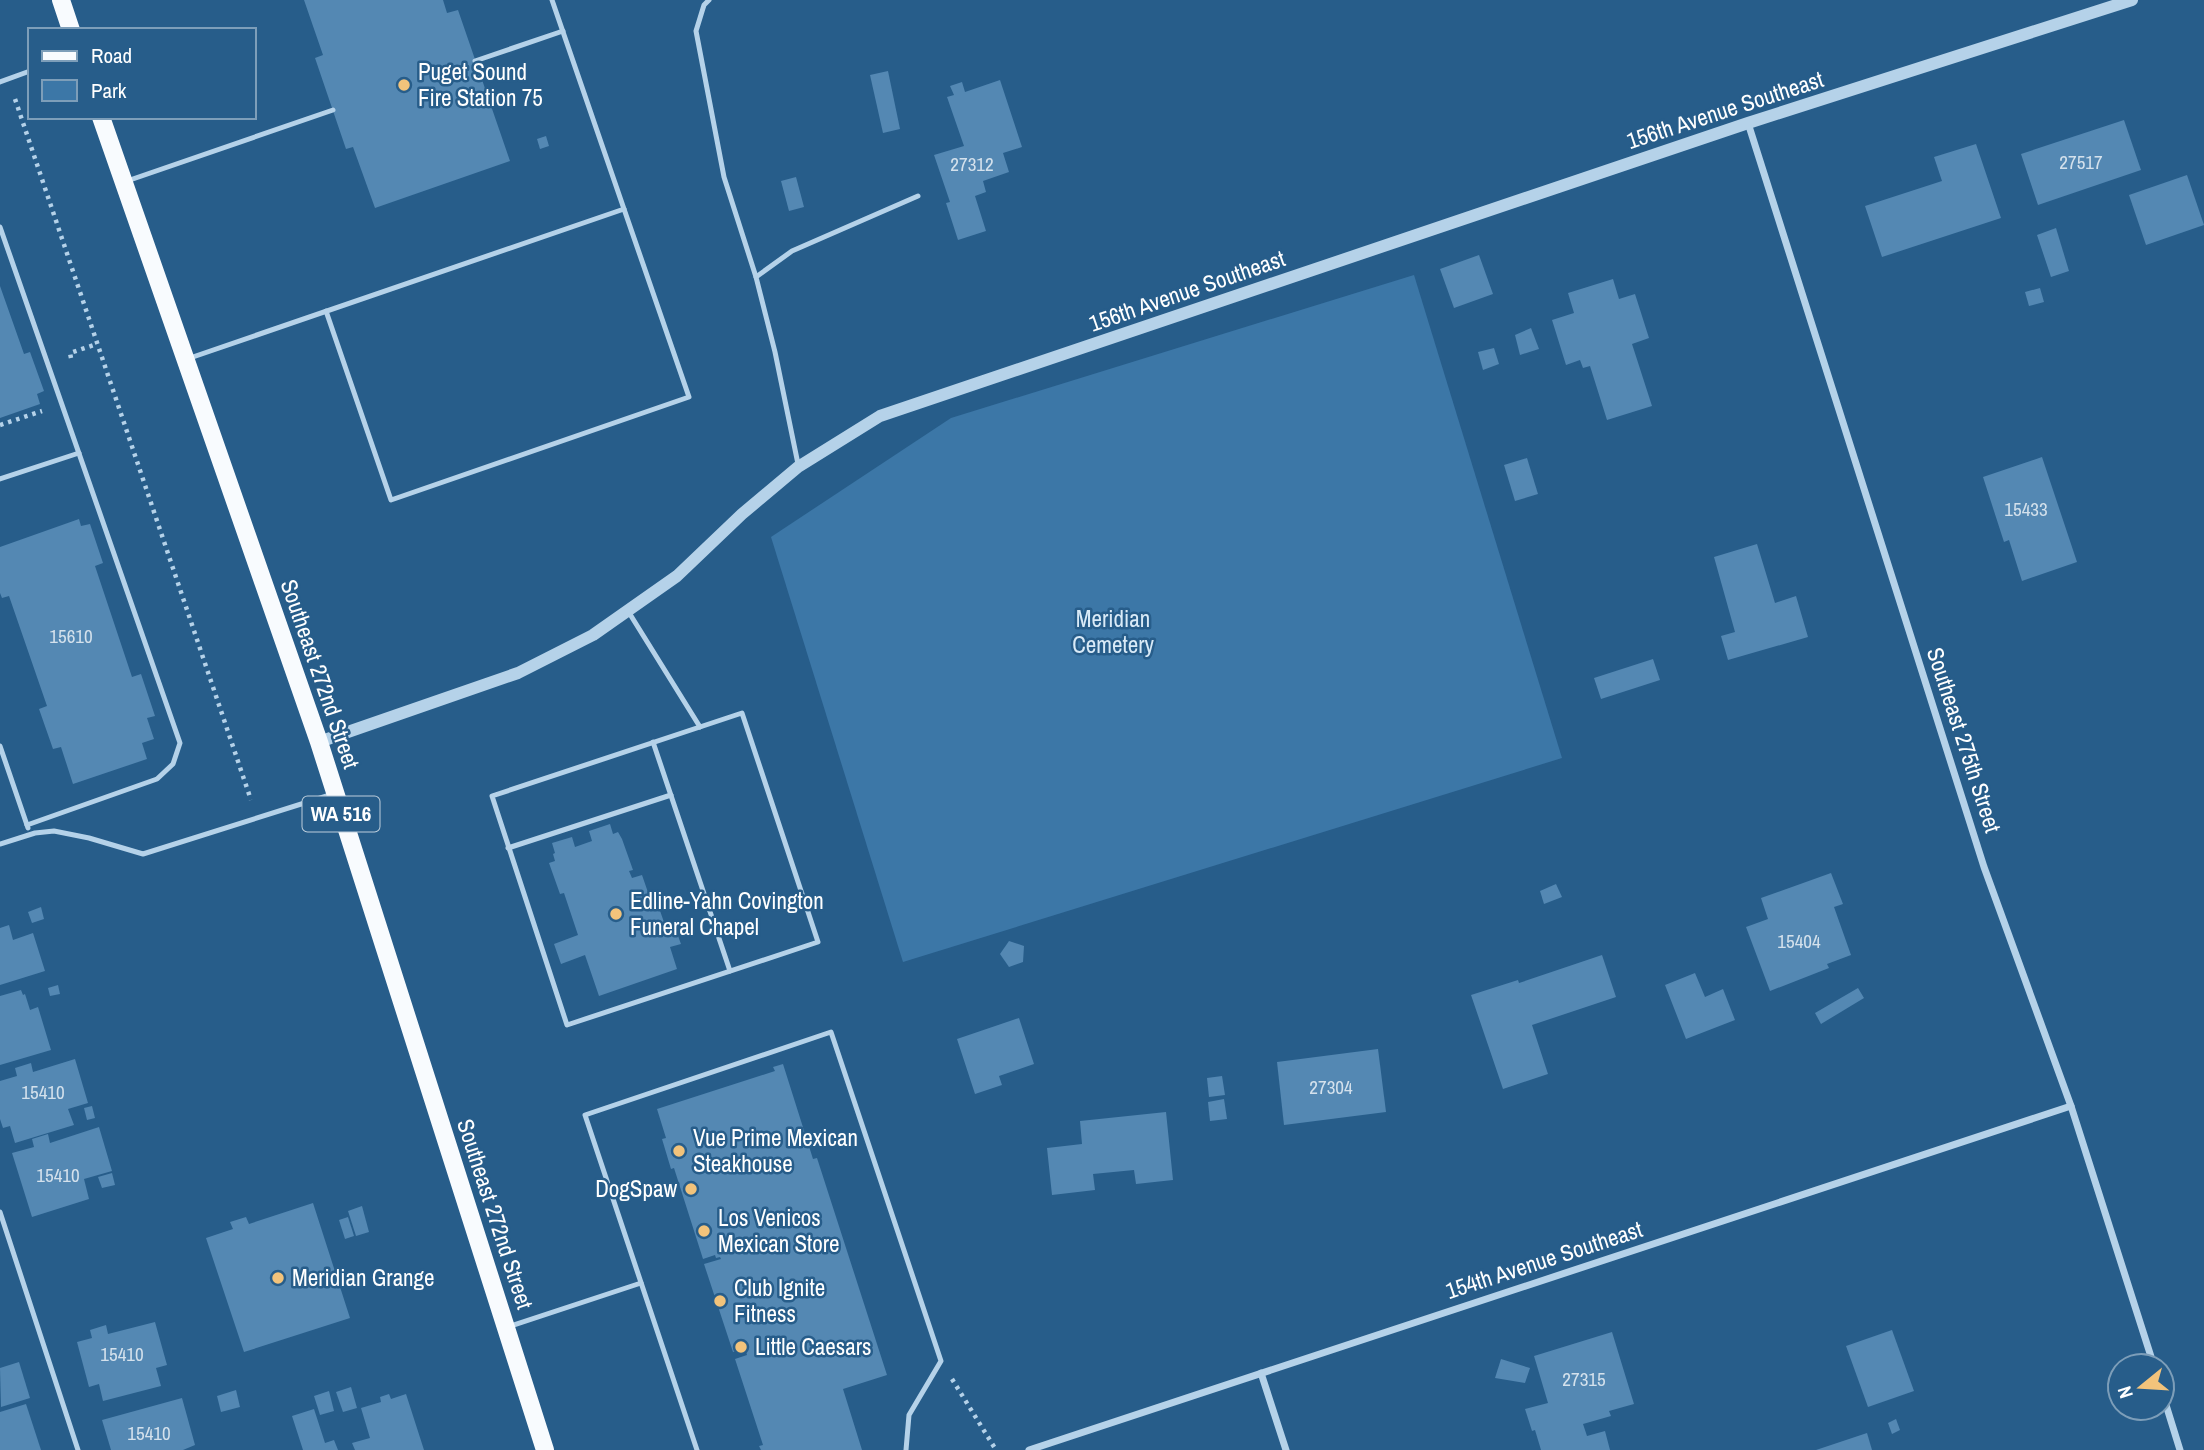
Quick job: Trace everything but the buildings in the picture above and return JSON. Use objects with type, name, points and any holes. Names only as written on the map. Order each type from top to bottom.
[{"type":"main road","points":[[61,0],[70,28]]},
{"type":"main road","name":"Southeast 272nd Street","points":[[102,119],[319,742],[545,1450]]},
{"type":"street","name":"156th Avenue Southeast","points":[[319,742],[518,673],[593,635],[677,576],[741,514],[798,467],[880,416],[1748,123],[2132,0]]},
{"type":"street","name":"Southeast 275th Street","points":[[1748,123],[1984,867],[2071,1106],[2150,1352]]},
{"type":"street","name":"154th Avenue Southeast","points":[[1029,1450],[2071,1106]]},
{"type":"street","points":[[1261,1373],[1286,1450]]},
{"type":"street","points":[[2171,1422],[2180,1450]]},
{"type":"lane","points":[[326,311],[391,499],[688,397],[552,0]]},
{"type":"lane","points":[[709,0],[704,5],[695,31],[724,177],[756,277],[775,352],[798,467]]},
{"type":"lane","points":[[475,61],[563,31]]},
{"type":"lane","points":[[0,82],[28,72]]},
{"type":"lane","points":[[123,182],[333,110]]},
{"type":"lane","points":[[756,277],[792,251],[918,195]]},
{"type":"lane","points":[[184,360],[624,209]]},
{"type":"lane","points":[[0,227],[180,743],[173,764],[157,779],[27,825]]},
{"type":"lane","points":[[0,479],[79,453]]},
{"type":"lane","points":[[628,611],[700,727]]},
{"type":"lane","points":[[742,713],[818,942],[567,1025],[492,796],[653,742],[742,713]]},
{"type":"lane","points":[[653,742],[730,971]]},
{"type":"lane","points":[[0,746],[30,834]]},
{"type":"lane","points":[[0,844],[30,834],[54,831],[143,854],[334,793]]},
{"type":"lane","points":[[508,848],[671,795]]},
{"type":"lane","points":[[697,1450],[585,1115],[831,1032],[941,1361],[909,1415],[906,1450]]},
{"type":"lane","points":[[0,1212],[78,1450]]},
{"type":"lane","points":[[506,1328],[641,1283]]},
{"type":"path","points":[[8,79],[257,818]]},
{"type":"path","points":[[941,1361],[996,1450]]},
{"type":"green space","name":"Meridian Cemetery","points":[[1414,275],[1562,758],[903,962],[771,537],[951,418]]},
{"type":"place","name":"Puget Sound Fire Station 75","points":[[404,85]]},
{"type":"place","name":"Edline-Yahn Covington Funeral Chapel","points":[[616,914]]},
{"type":"place","name":"Vue Prime Mexican Steakhouse","points":[[679,1151]]},
{"type":"place","name":"DogSpaw","points":[[691,1189]]},
{"type":"place","name":"Los Venicos Mexican Store","points":[[704,1231]]},
{"type":"place","name":"Meridian Grange","points":[[278,1278]]},
{"type":"place","name":"Club Ignite Fitness","points":[[720,1301]]},
{"type":"place","name":"Little Caesars","points":[[741,1347]]}]
